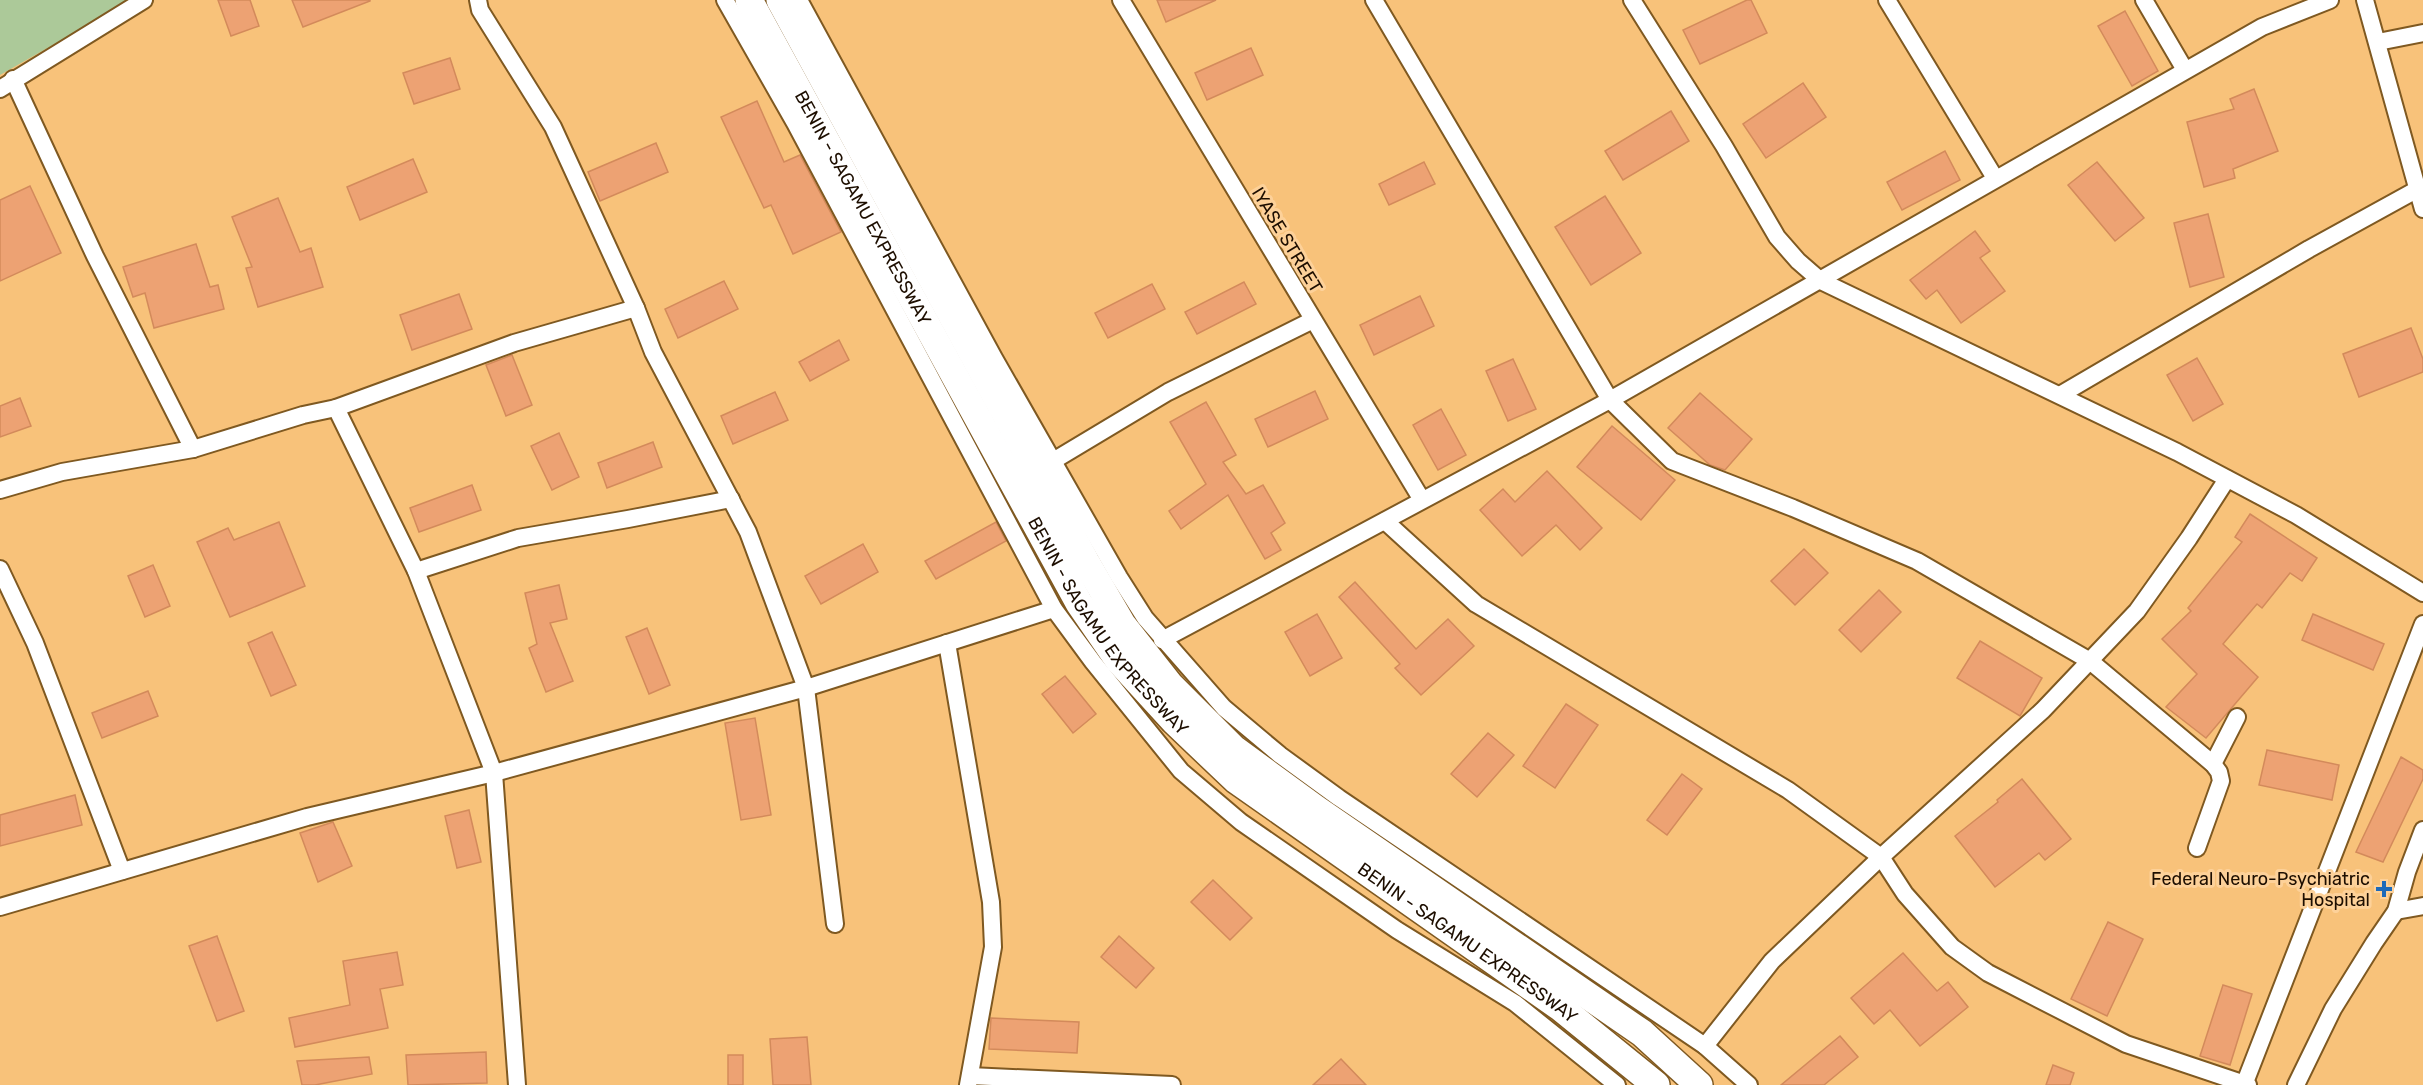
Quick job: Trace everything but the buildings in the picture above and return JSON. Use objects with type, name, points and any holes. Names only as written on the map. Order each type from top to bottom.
[{"type":"highway","name":"BENIN - SAGAMU EXPRESSWAY","points":[[749,0],[1079,603],[1119,661],[1174,721],[1236,780],[1561,1008],[1656,1085]]},
{"type":"highway","points":[[780,0],[1086,562],[1122,624],[1170,685],[1234,749],[1316,809],[1642,1032],[1699,1085]]},
{"type":"street","points":[[144,0],[7,84],[193,449]]},
{"type":"street","points":[[478,0],[480,10],[553,127],[636,308],[653,352],[748,532],[806,688],[835,924]]},
{"type":"street","points":[[725,0],[800,133],[1054,609],[1093,662],[1181,771],[1241,822],[1397,930],[1515,1003],[1608,1082]]},
{"type":"street","points":[[799,0],[1053,461],[1119,577],[1162,640],[1224,708],[1280,755],[1339,798],[1705,1046],[1749,1085]]},
{"type":"street","name":"IYASE STREET","points":[[1121,0],[1422,500]]},
{"type":"street","points":[[1374,0],[1610,400],[1672,461],[1793,508],[1917,561],[2090,661],[2219,772],[2221,781],[2197,848]]},
{"type":"street","points":[[1632,0],[1724,146],[1777,237],[1798,261],[1821,281],[2177,452],[2296,515],[2423,592]]},
{"type":"street","points":[[1887,0],[1995,178]]},
{"type":"street","points":[[2144,0],[2186,70]]},
{"type":"street","points":[[1162,640],[1610,400],[2262,27],[2330,0]]},
{"type":"street","points":[[2365,0],[2423,209]]},
{"type":"street","points":[[2378,42],[2423,33]]},
{"type":"street","points":[[2060,395],[2299,255],[2418,189]]},
{"type":"street","points":[[0,490],[62,472],[193,449],[303,415],[336,408],[514,343],[636,308]]},
{"type":"street","points":[[1053,461],[1168,392],[1313,320]]},
{"type":"street","points":[[336,408],[416,570],[494,773],[517,1085]]},
{"type":"street","points":[[1705,1046],[1772,961],[1881,856],[2034,718],[2137,611],[2228,479]]},
{"type":"street","points":[[416,570],[518,538],[731,499]]},
{"type":"street","points":[[1385,521],[1476,604],[1788,790],[1881,856],[1905,894],[1952,947],[1988,973],[2126,1044],[2246,1085],[2423,624]]},
{"type":"street","points":[[0,569],[35,643],[122,871]]},
{"type":"street","points":[[0,907],[307,817],[494,773],[806,688],[1054,609]]},
{"type":"street","points":[[947,643],[991,902],[993,946],[969,1081],[1172,1085]]},
{"type":"street","points":[[2212,764],[2237,717]]},
{"type":"street","points":[[2296,1085],[2334,1009],[2373,943],[2396,911],[2407,872],[2423,830]]},
{"type":"street","points":[[2396,911],[2423,906]]},
{"type":"green space","points":[[0,0],[126,0],[102,17],[0,75]]},
{"type":"place","name":"Federal Neuro-Psychiatric Hospital","points":[[2384,889]]}]
